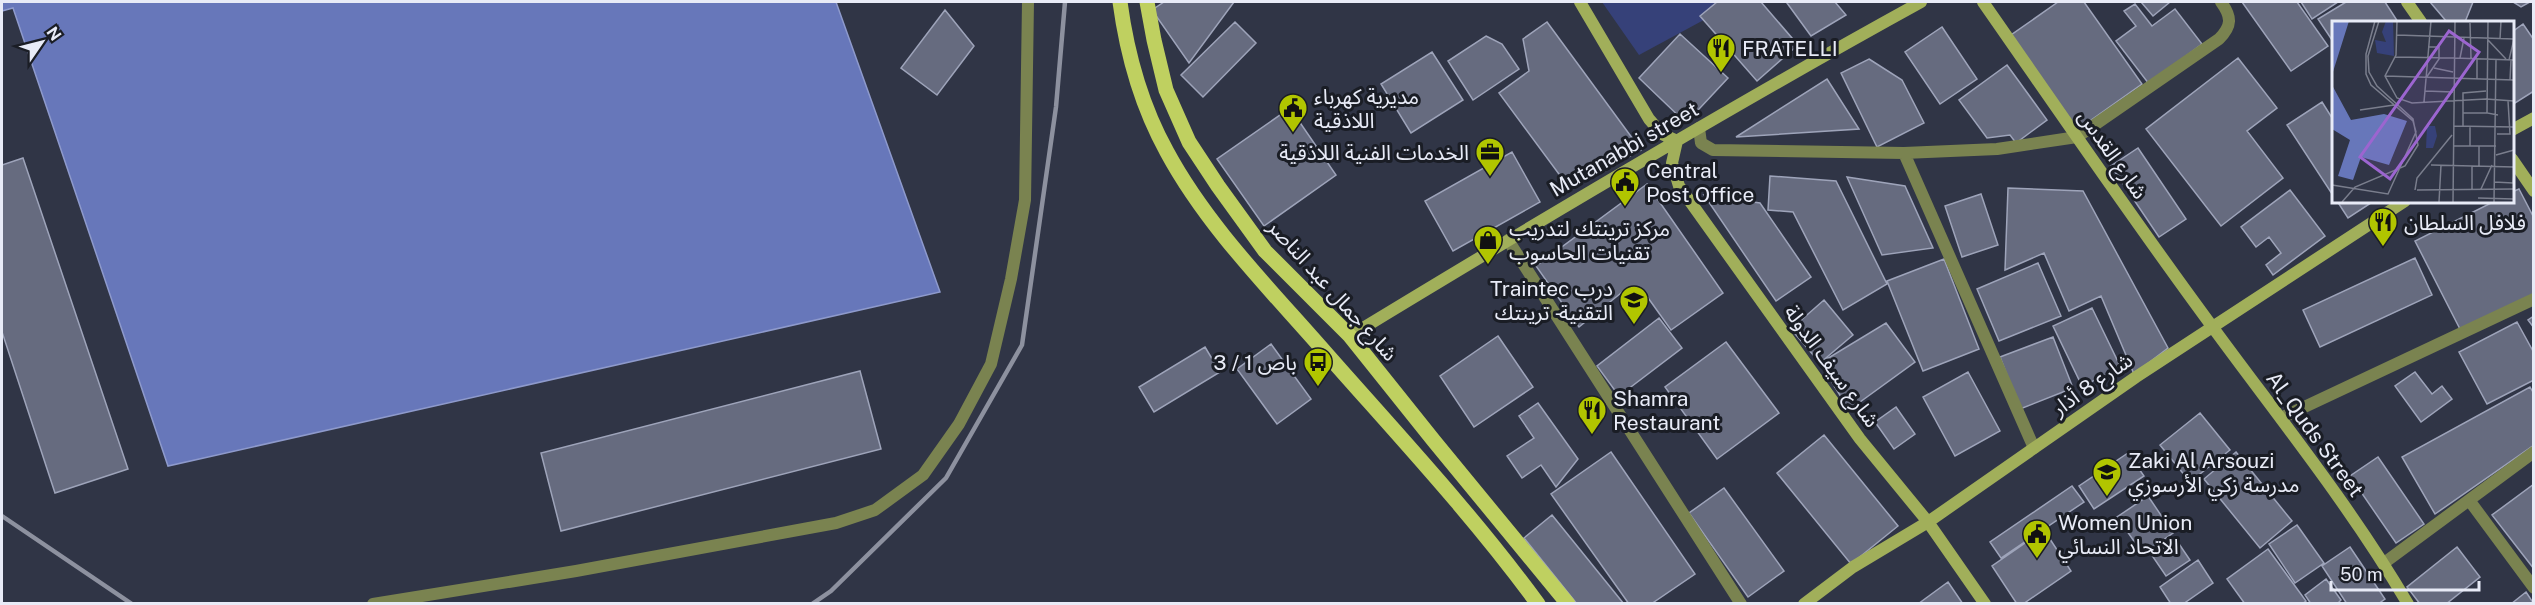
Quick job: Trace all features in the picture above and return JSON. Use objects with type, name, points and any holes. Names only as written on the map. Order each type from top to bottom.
[{"type":"main road","points":[[1120,2],[1124,34],[1134,75],[1149,115],[1167,153],[1201,205],[1256,274],[1501,553],[1538,603]]},
{"type":"main road","name":"شارع جمال عبد الناصر","points":[[1147,2],[1166,90],[1189,142],[1265,251],[1350,336],[1568,603]]},
{"type":"street","points":[[373,603],[576,571],[836,523],[875,510],[923,475],[959,424],[991,364],[1011,279],[1025,200],[1028,2]]},
{"type":"street","points":[[1580,2],[1649,119],[1662,134],[1677,141]]},
{"type":"street","name":"Mutanabbi street","points":[[1350,336],[1762,89],[1921,2]]},
{"type":"street","name":"شارع القدس","points":[[1983,2],[2213,328]]},
{"type":"street","points":[[1699,128],[1701,143],[1713,150],[1904,153],[1997,149],[2077,137],[2219,39],[2227,31],[2230,22],[2228,12],[2221,2]]},
{"type":"street","points":[[2407,2],[2420,21]]},
{"type":"street","points":[[2514,129],[2534,118]]},
{"type":"street","name":"شارع سيف الدولة","points":[[1677,141],[1672,163],[1679,186],[1860,439],[1928,522],[1985,603]]},
{"type":"street","points":[[1904,153],[2034,448]]},
{"type":"street","points":[[2514,162],[2534,191]]},
{"type":"street","name":"شارع 8 أذار","points":[[1804,603],[1853,567],[1928,522],[2136,377],[2403,202]]},
{"type":"street","points":[[1508,240],[1740,603]]},
{"type":"street","points":[[2281,418],[2534,299]]},
{"type":"street","name":"Al_Quds Street","points":[[2213,328],[2281,418],[2384,563]]},
{"type":"street","points":[[2408,603],[2384,563],[2534,452]]},
{"type":"street","points":[[2469,500],[2534,588]]},
{"type":"shaded area","points":[[2,2],[836,2],[940,292],[168,466],[13,8],[2,11]]},
{"type":"shaded area","points":[[1602,2],[1737,2],[1639,55]]},
{"type":"building","points":[[1164,2],[1234,2],[1189,63],[1152,10]]},
{"type":"building","points":[[1717,2],[1761,2],[1798,45],[1757,81],[1700,16]]},
{"type":"building","points":[[1788,2],[1835,2],[1846,15],[1811,36]]},
{"type":"building","points":[[2058,2],[2084,2],[2142,84],[2077,130],[2011,35]]},
{"type":"building","points":[[2141,2],[2170,2],[2153,16]]},
{"type":"building","points":[[2242,2],[2297,2],[2328,46],[2291,71]]},
{"type":"building","points":[[2301,2],[2338,2],[2312,19]]},
{"type":"building","points":[[2346,2],[2385,2],[2397,21],[2332,21],[2332,40],[2318,19]]},
{"type":"building","points":[[2430,2],[2473,2],[2465,21],[2446,21]]},
{"type":"building","points":[[2513,2],[2530,2],[2521,7]]},
{"type":"building","points":[[2135,4],[2152,26],[2175,9],[2202,44],[2149,84],[2116,41],[2136,26],[2124,11]]},
{"type":"building","points":[[945,10],[974,46],[937,95],[901,68]]},
{"type":"building","points":[[1235,22],[1256,43],[1203,97],[1181,75]]},
{"type":"building","points":[[1547,22],[1641,150],[1570,189],[1499,93],[1529,71],[1523,39]]},
{"type":"building","points":[[2523,24],[2534,40],[2534,91],[2514,104],[2514,31]]},
{"type":"building","points":[[1942,27],[1977,79],[1940,104],[1905,52]]},
{"type":"building","points":[[1680,34],[1728,78],[1686,123],[1639,78]]},
{"type":"building","points":[[1486,36],[1502,44],[1519,69],[1473,100],[1448,61]]},
{"type":"building","points":[[1432,52],[1463,100],[1411,133],[1381,84]]},
{"type":"building","points":[[2238,58],[2277,108],[2247,131],[2283,178],[2221,226],[2146,129]]},
{"type":"building","points":[[1869,59],[1902,80],[1924,123],[1877,147],[1841,73]]},
{"type":"building","points":[[2007,65],[2047,120],[2016,143],[2010,135],[1987,138],[1959,100]]},
{"type":"building","points":[[1827,79],[1859,129],[1736,137]]},
{"type":"building","points":[[2322,102],[2332,118],[2332,194],[2287,125]]},
{"type":"building","points":[[1290,108],[1336,175],[1264,226],[1217,159]]},
{"type":"building","points":[[2138,148],[2186,219],[2159,237],[2111,166]]},
{"type":"building","points":[[1512,152],[1540,202],[1453,251],[1425,201]]},
{"type":"building","points":[[23,158],[128,469],[55,493],[2,332],[2,165]]},
{"type":"building","points":[[1770,176],[1836,181],[1887,284],[1843,310],[1793,212],[1768,210]]},
{"type":"building","points":[[1847,177],[1905,186],[1933,248],[1882,255]]},
{"type":"building","points":[[1647,184],[1723,293],[1671,330],[1646,295],[1626,289],[1579,327],[1536,266]]},
{"type":"building","points":[[2008,188],[2083,191],[2168,348],[2134,374],[2101,296],[2069,311],[2044,253],[2005,270]]},
{"type":"building","points":[[2519,189],[2534,218],[2534,294],[2461,331],[2415,241],[2493,202],[2514,202],[2514,191]]},
{"type":"building","points":[[2290,190],[2325,236],[2273,275],[2266,265],[2281,253],[2269,237],[2256,247],[2241,227]]},
{"type":"building","points":[[1981,194],[1998,245],[1962,257],[1945,206]]},
{"type":"building","points":[[1704,195],[1760,203],[1811,277],[1776,301]]},
{"type":"building","points":[[2338,202],[2372,202],[2348,218]]},
{"type":"building","points":[[2415,258],[2432,295],[2320,347],[2303,310]]},
{"type":"building","points":[[1944,259],[1979,349],[1923,371],[1887,281]]},
{"type":"building","points":[[2038,263],[2061,316],[1999,341],[1977,289]]},
{"type":"building","points":[[1824,300],[1853,335],[1820,363],[1791,329]]},
{"type":"building","points":[[2092,308],[2121,368],[2082,386],[2053,326]]},
{"type":"building","points":[[2534,316],[2534,328],[2528,320]]},
{"type":"building","points":[[1659,318],[1682,348],[1619,396],[1597,366]]},
{"type":"building","points":[[2517,322],[2534,353],[2534,380],[2487,404],[2459,352]]},
{"type":"building","points":[[1886,323],[1915,362],[1849,410],[1820,363]]},
{"type":"building","points":[[1498,336],[1533,387],[1474,427],[1440,376]]},
{"type":"building","points":[[2053,337],[2073,388],[2020,409],[2000,357]]},
{"type":"building","points":[[1726,342],[1779,413],[1717,459],[1665,387]]},
{"type":"building","points":[[1271,344],[1311,399],[1277,424],[1237,369]]},
{"type":"building","points":[[1205,347],[1220,372],[1154,412],[1139,387]]},
{"type":"building","points":[[860,371],[881,449],[561,531],[541,453]]},
{"type":"building","points":[[1968,372],[2000,431],[1955,456],[1923,397]]},
{"type":"building","points":[[2415,372],[2432,394],[2442,386],[2452,399],[2421,422],[2395,386]]},
{"type":"building","points":[[2530,387],[2534,394],[2534,445],[2435,514],[2402,457]]},
{"type":"building","points":[[1538,403],[1578,459],[1556,487],[1541,465],[1522,478],[1507,456],[1534,438],[1519,416]]},
{"type":"building","points":[[1896,407],[1915,434],[1894,449],[1875,422]]},
{"type":"building","points":[[2200,413],[2230,450],[2190,482],[2160,445]]},
{"type":"building","points":[[1824,435],[1898,526],[1851,564],[1777,473]]},
{"type":"building","points":[[1611,452],[1695,574],[1651,604],[1629,604],[1551,494]]},
{"type":"building","points":[[2236,452],[2292,521],[2260,548],[2204,479]]},
{"type":"building","points":[[2128,453],[2144,476],[2094,509],[2079,486]]},
{"type":"building","points":[[2378,457],[2424,524],[2396,543],[2350,476]]},
{"type":"building","points":[[2534,484],[2534,569],[2492,515]]},
{"type":"building","points":[[2072,486],[2084,502],[2001,558],[1990,542]]},
{"type":"building","points":[[1724,488],[1784,571],[1748,597],[1689,513]]},
{"type":"building","points":[[2148,496],[2173,533],[2143,554],[2117,517]]},
{"type":"building","points":[[1552,515],[1624,604],[1577,604],[1524,538]]},
{"type":"building","points":[[2297,525],[2324,563],[2295,583],[2269,544]]},
{"type":"building","points":[[2044,530],[2071,571],[2023,604],[2017,604],[1992,566]]},
{"type":"building","points":[[2175,538],[2190,560],[2166,576],[2151,554]]},
{"type":"building","points":[[2350,547],[2385,599],[2378,604],[2347,604],[2322,566]]},
{"type":"building","points":[[2457,547],[2480,577],[2446,604],[2420,604],[2407,587]]},
{"type":"building","points":[[2268,549],[2306,601],[2302,604],[2245,604],[2227,579]]},
{"type":"building","points":[[2198,560],[2213,583],[2183,604],[2171,604],[2160,587]]},
{"type":"building","points":[[2326,579],[2341,600],[2337,604],[2311,604],[2305,595]]},
{"type":"building","points":[[1948,582],[1963,604],[1918,604]]},
{"type":"building","points":[[2526,592],[2534,604],[2511,604]]},
{"type":"railway","points":[[812,604],[831,591],[946,478],[1022,345],[1056,107],[1065,2]]},
{"type":"railway","points":[[2,516],[132,604]]},
{"type":"place","name":"FRATELLI","points":[[1721,74]]},
{"type":"place","name":"مديرية كهرباء اللاذقية","points":[[1293,134]]},
{"type":"place","name":"الخدمات الفنية اللاذقية","points":[[1490,178]]},
{"type":"place","name":"Central Post Office","points":[[1625,208]]},
{"type":"place","name":"فلافل السلطان","points":[[2383,248]]},
{"type":"place","name":"مركز ترينتك لتدريب تقنيات الحاسوب","points":[[1488,266]]},
{"type":"place","name":"Traintec درب التقنية- ترينتك","points":[[1634,326]]},
{"type":"place","name":"باص 1 / 3","points":[[1318,388]]},
{"type":"place","name":"Shamra Restaurant","points":[[1592,436]]},
{"type":"place","name":"Zaki Al Arsouzi مدرسة زكي الأرسوزي","points":[[2107,498]]},
{"type":"place","name":"Women Union الاتحاد النسائي","points":[[2037,560]]}]
